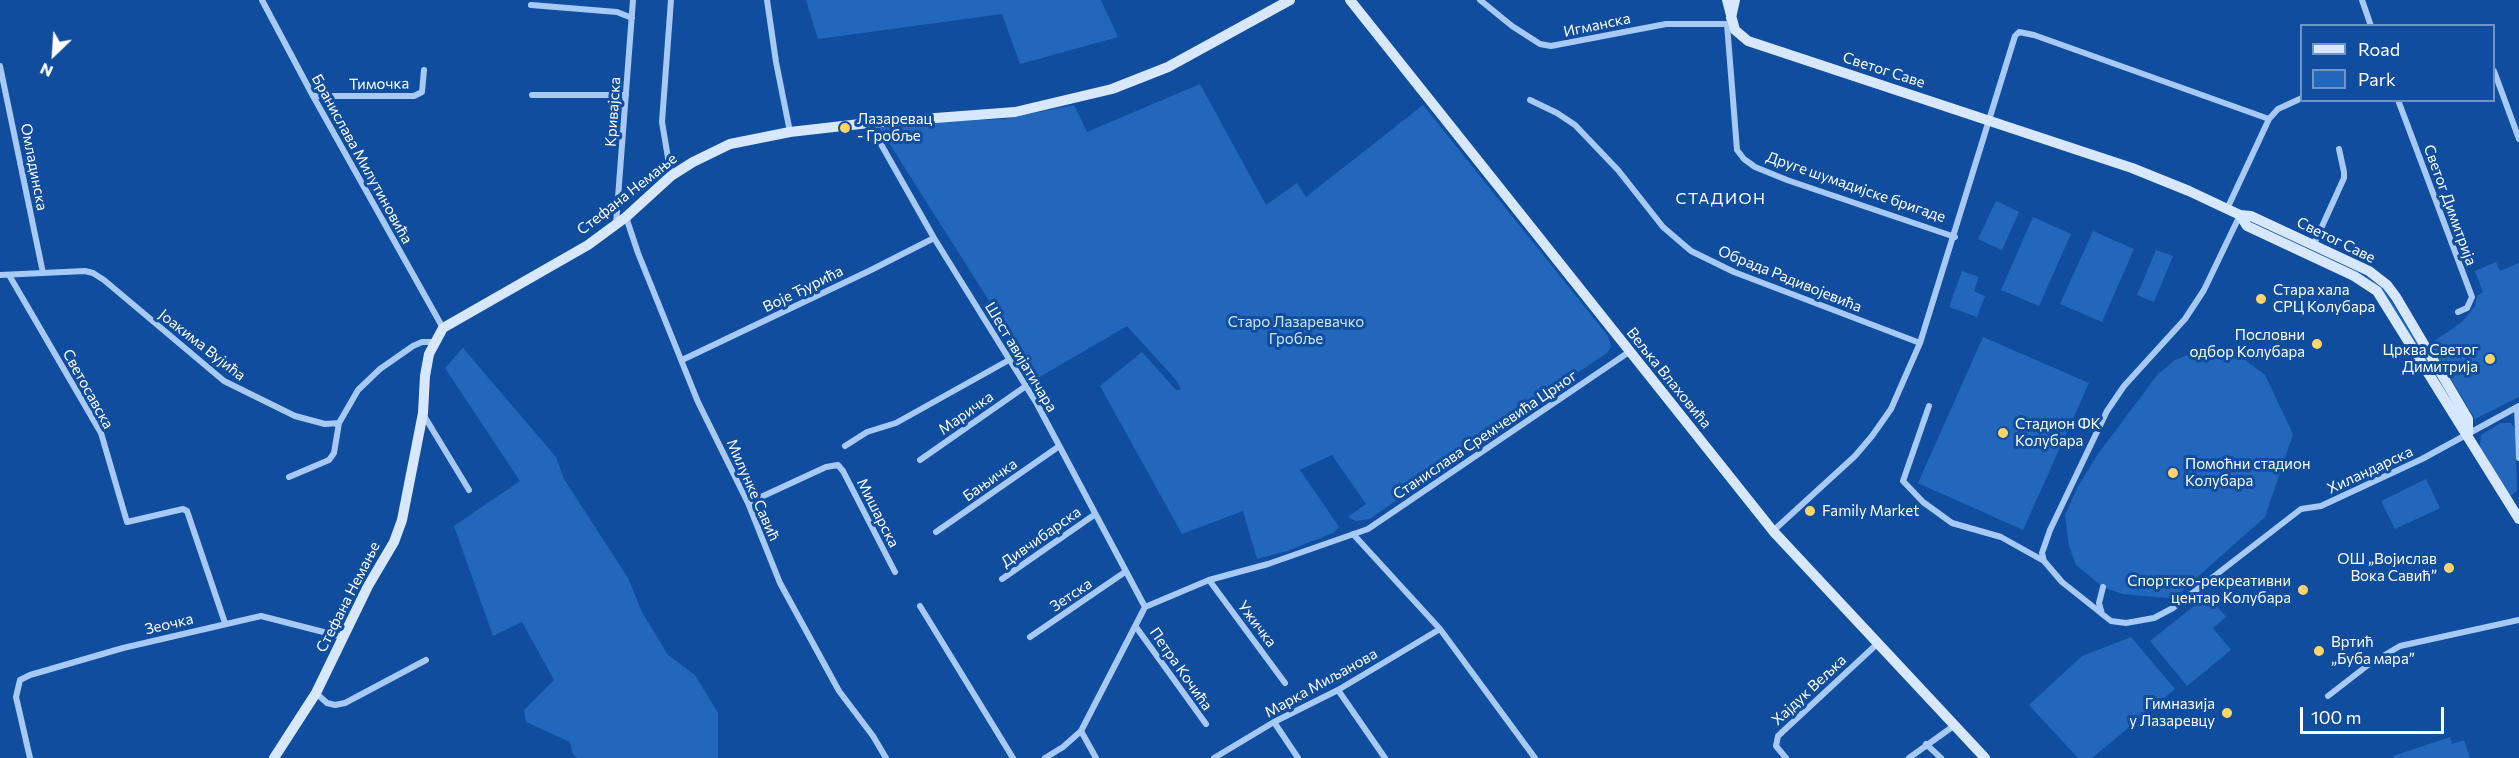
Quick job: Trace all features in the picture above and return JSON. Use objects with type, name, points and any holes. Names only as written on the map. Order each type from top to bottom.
[{"type":"street","name":"Бранислава Милутиновића","points":[[262,0],[443,328]]},
{"type":"street","name":"Кривајска","points":[[616,225],[633,0]]},
{"type":"street","points":[[671,0],[662,122],[671,176]]},
{"type":"street","points":[[768,0],[776,62],[790,132]]},
{"type":"street","name":"Стефана Немање","points":[[274,758],[316,693],[394,542],[402,519],[423,413],[424,376],[434,342],[443,328],[588,245],[626,217],[671,176],[693,162],[730,144],[790,132],[868,123],[1015,112],[1112,88],[1168,67],[1290,0]]},
{"type":"street","name":"Вељка Влаховића","points":[[1350,0],[1773,531],[1985,758]]},
{"type":"street","name":"Игманска","points":[[1480,0],[1512,26],[1540,44],[1551,46],[1666,24],[1730,22]]},
{"type":"street","name":"Друге шумадијске бригаде","points":[[1727,0],[1737,150],[1744,159],[1755,167],[1786,180],[1954,237]]},
{"type":"street","name":"Друге шумадијске бригаде","points":[[1730,22],[1735,0]]},
{"type":"street","points":[[2362,0],[2370,24]]},
{"type":"street","points":[[531,5],[617,12],[632,18]]},
{"type":"street","name":"Светог Саве","points":[[1730,22],[1740,35],[1760,46],[2132,168],[2240,215],[2251,216],[2369,271],[2387,285],[2468,419],[2468,434]]},
{"type":"street","points":[[1773,531],[1855,456],[1891,409],[1920,343],[2015,36],[2019,32],[2025,32],[2269,119]]},
{"type":"street","name":"Омладинска","points":[[0,66],[43,273]]},
{"type":"street","name":"Тимочка","points":[[313,96],[414,96],[422,92],[424,70]]},
{"type":"street","points":[[2495,76],[2519,138]]},
{"type":"street","points":[[532,94],[626,95]]},
{"type":"street","points":[[2227,209],[2269,119],[2278,109],[2300,98]]},
{"type":"street","name":"Обрада Радивојевића","points":[[1530,100],[1557,112],[1575,125],[1618,170],[1663,227],[1691,251],[1734,272],[1920,343]]},
{"type":"street","name":"Светог Димитрија","points":[[2399,102],[2472,297],[2467,308],[2458,312]]},
{"type":"street","name":"Шест авијатичара","points":[[868,123],[934,238],[1026,386],[1145,607]]},
{"type":"street","points":[[2314,244],[2343,178],[2344,172],[2339,149]]},
{"type":"street","points":[[2044,561],[2042,553],[2050,530],[2107,411],[2124,386],[2185,319],[2204,290],[2240,215]]},
{"type":"street","name":"Светог Саве","points":[[2240,215],[2247,226],[2354,276],[2377,291],[2457,422],[2468,434]]},
{"type":"street","name":"Милунке Савић","points":[[626,217],[638,253],[707,423],[748,503],[780,583],[824,666],[886,758]]},
{"type":"street","name":"Воје Ђурића","points":[[682,360],[934,238]]},
{"type":"street","name":"Јоакима Вујића","points":[[0,275],[93,273],[195,359],[230,385],[295,416],[325,424],[339,423]]},
{"type":"street","name":"Светосавска","points":[[9,275],[101,433],[127,522],[183,509],[187,511],[225,623]]},
{"type":"street","points":[[289,477],[329,460],[334,453],[339,423],[358,390],[380,369],[413,346],[422,342],[434,342]]},
{"type":"street","name":"Станислава Сремчевића Црног","points":[[1145,607],[1209,580],[1268,564],[1368,529],[1629,352]]},
{"type":"street","points":[[845,446],[867,432],[896,423],[1009,360]]},
{"type":"street","name":"Маричка","points":[[920,460],[1026,386]]},
{"type":"street","points":[[1929,406],[1903,481],[1923,502],[1952,523],[2001,537],[2044,561],[2074,593],[2102,614]]},
{"type":"street","points":[[2518,407],[2519,458]]},
{"type":"street","name":"Хиландарска","points":[[2102,614],[2111,621],[2126,623],[2154,618],[2173,608],[2301,509],[2321,506],[2422,459],[2518,407]]},
{"type":"street","points":[[423,413],[469,490]]},
{"type":"street","points":[[2468,434],[2501,493],[2519,519]]},
{"type":"street","name":"Бањичка","points":[[936,532],[1058,447]]},
{"type":"street","name":"Мишарска","points":[[748,503],[826,467],[838,465],[895,572]]},
{"type":"street","name":"Дивчибарска","points":[[1002,579],[1094,515]]},
{"type":"street","points":[[1353,534],[1440,629],[1535,758]]},
{"type":"street","name":"Зетска","points":[[1029,637],[1125,572]]},
{"type":"street","name":"Ужичка","points":[[1209,580],[1285,683]]},
{"type":"street","points":[[2102,614],[2099,603],[2103,587]]},
{"type":"street","points":[[920,606],[1013,758]]},
{"type":"street","points":[[1045,758],[1063,747],[1081,731],[1145,607]]},
{"type":"street","name":"Зеочка","points":[[30,758],[16,697],[20,680],[30,675],[123,648],[261,616],[343,637]]},
{"type":"street","points":[[2328,696],[2368,665],[2400,646],[2519,620]]},
{"type":"street","name":"Петра Кочића","points":[[1136,627],[1206,724]]},
{"type":"street","name":"Марка Миљанова","points":[[1214,758],[1274,722],[1338,690],[1440,629]]},
{"type":"street","name":"Хајдук Вељка","points":[[1786,758],[1776,746],[1775,739],[1877,644]]},
{"type":"street","points":[[316,693],[327,703],[335,705],[345,703],[426,660]]},
{"type":"street","points":[[1338,690],[1384,758]]},
{"type":"street","points":[[1274,722],[1298,758]]},
{"type":"street","points":[[1909,758],[1954,725]]},
{"type":"street","points":[[1081,731],[1096,758]]},
{"type":"street","points":[[1926,744],[1941,758]]},
{"type":"green space","points":[[806,0],[1101,0],[1118,37],[1020,64],[1002,14],[818,39]]},
{"type":"green space","name":"Старо Лазаревачко Гробље","points":[[1200,84],[1266,205],[1297,183],[1306,197],[1423,105],[1608,336],[1611,347],[1607,353],[1510,418],[1370,519],[1356,521],[1348,517],[1366,504],[1332,455],[1300,470],[1339,527],[1333,533],[1287,551],[1257,559],[1243,511],[1182,534],[1100,386],[1142,352],[1176,390],[1181,390],[1177,381],[1127,326],[1038,378],[877,124],[1004,119],[1074,105],[1087,132]]},
{"type":"green space","points":[[1996,201],[2019,212],[2002,250],[1978,239]]},
{"type":"green space","points":[[2033,217],[2071,234],[2039,306],[2001,290]]},
{"type":"green space","points":[[2247,220],[2361,273],[2383,288],[2464,417],[2461,419],[2386,298],[2246,223]]},
{"type":"green space","points":[[2093,231],[2134,249],[2102,322],[2060,304]]},
{"type":"green space","points":[[2156,250],[2173,256],[2154,302],[2137,295]]},
{"type":"green space","points":[[2496,262],[2500,271],[2519,263],[2519,397],[2475,419],[2430,344],[2462,322],[2475,306],[2477,296],[2483,292],[2475,271]]},
{"type":"green space","points":[[1962,271],[1979,277],[1974,291],[1985,296],[1977,317],[1949,307]]},
{"type":"green space","name":"Стадион ФК Колубара","points":[[1983,337],[2089,383],[2023,530],[1918,483]]},
{"type":"green space","points":[[463,348],[556,457],[564,479],[628,578],[642,612],[668,655],[695,675],[718,713],[718,758],[577,758],[573,754],[570,742],[526,722],[524,710],[554,680],[522,622],[493,636],[454,526],[520,481],[445,368]]},
{"type":"green space","points":[[2218,352],[2245,360],[2265,375],[2293,434],[2265,517],[2176,596],[2167,598],[2123,594],[2103,587],[2076,565],[2069,546],[2065,515],[2077,488],[2098,454],[2158,374],[2175,360],[2185,356]]},
{"type":"green space","points":[[2501,423],[2511,423],[2515,429],[2517,490],[2512,495],[2509,495],[2480,447],[2481,435]]},
{"type":"green space","points":[[2426,479],[2440,508],[2395,529],[2381,501]]},
{"type":"green space","points":[[2208,595],[2226,617],[2213,628],[2231,650],[2187,686],[2150,641]]},
{"type":"green space","points":[[2131,637],[2175,689],[2092,758],[2078,758],[2029,705],[2082,656]]},
{"type":"green space","points":[[2450,737],[2452,744],[2464,740],[2470,758],[2394,758],[2393,756]]},
{"type":"place","name":"Лазаревац - Гробље","points":[[845,128]]},
{"type":"place","name":"Стара хала СРЦ Колубара","points":[[2261,299]]},
{"type":"place","name":"Пословни одбор Колубара","points":[[2317,344]]},
{"type":"place","name":"Црква Светог Димитрија","points":[[2490,359]]},
{"type":"place","name":"Стадион ФК Колубара","points":[[2003,433]]},
{"type":"place","name":"Помоћни стадион Колубара","points":[[2173,473]]},
{"type":"place","name":"Family Market","points":[[1810,511]]},
{"type":"place","name":"ОШ „Војислав Вока Савић”","points":[[2449,568]]},
{"type":"place","name":"Спортско-рекреативни центар Колубара","points":[[2303,590]]},
{"type":"place","name":"Вртић „Буба мара”","points":[[2319,651]]},
{"type":"place","name":"Гимназија у Лазаревцу","points":[[2227,713]]},
{"type":"district","name":"СТАДИОН","points":[[1721,199]]}]
